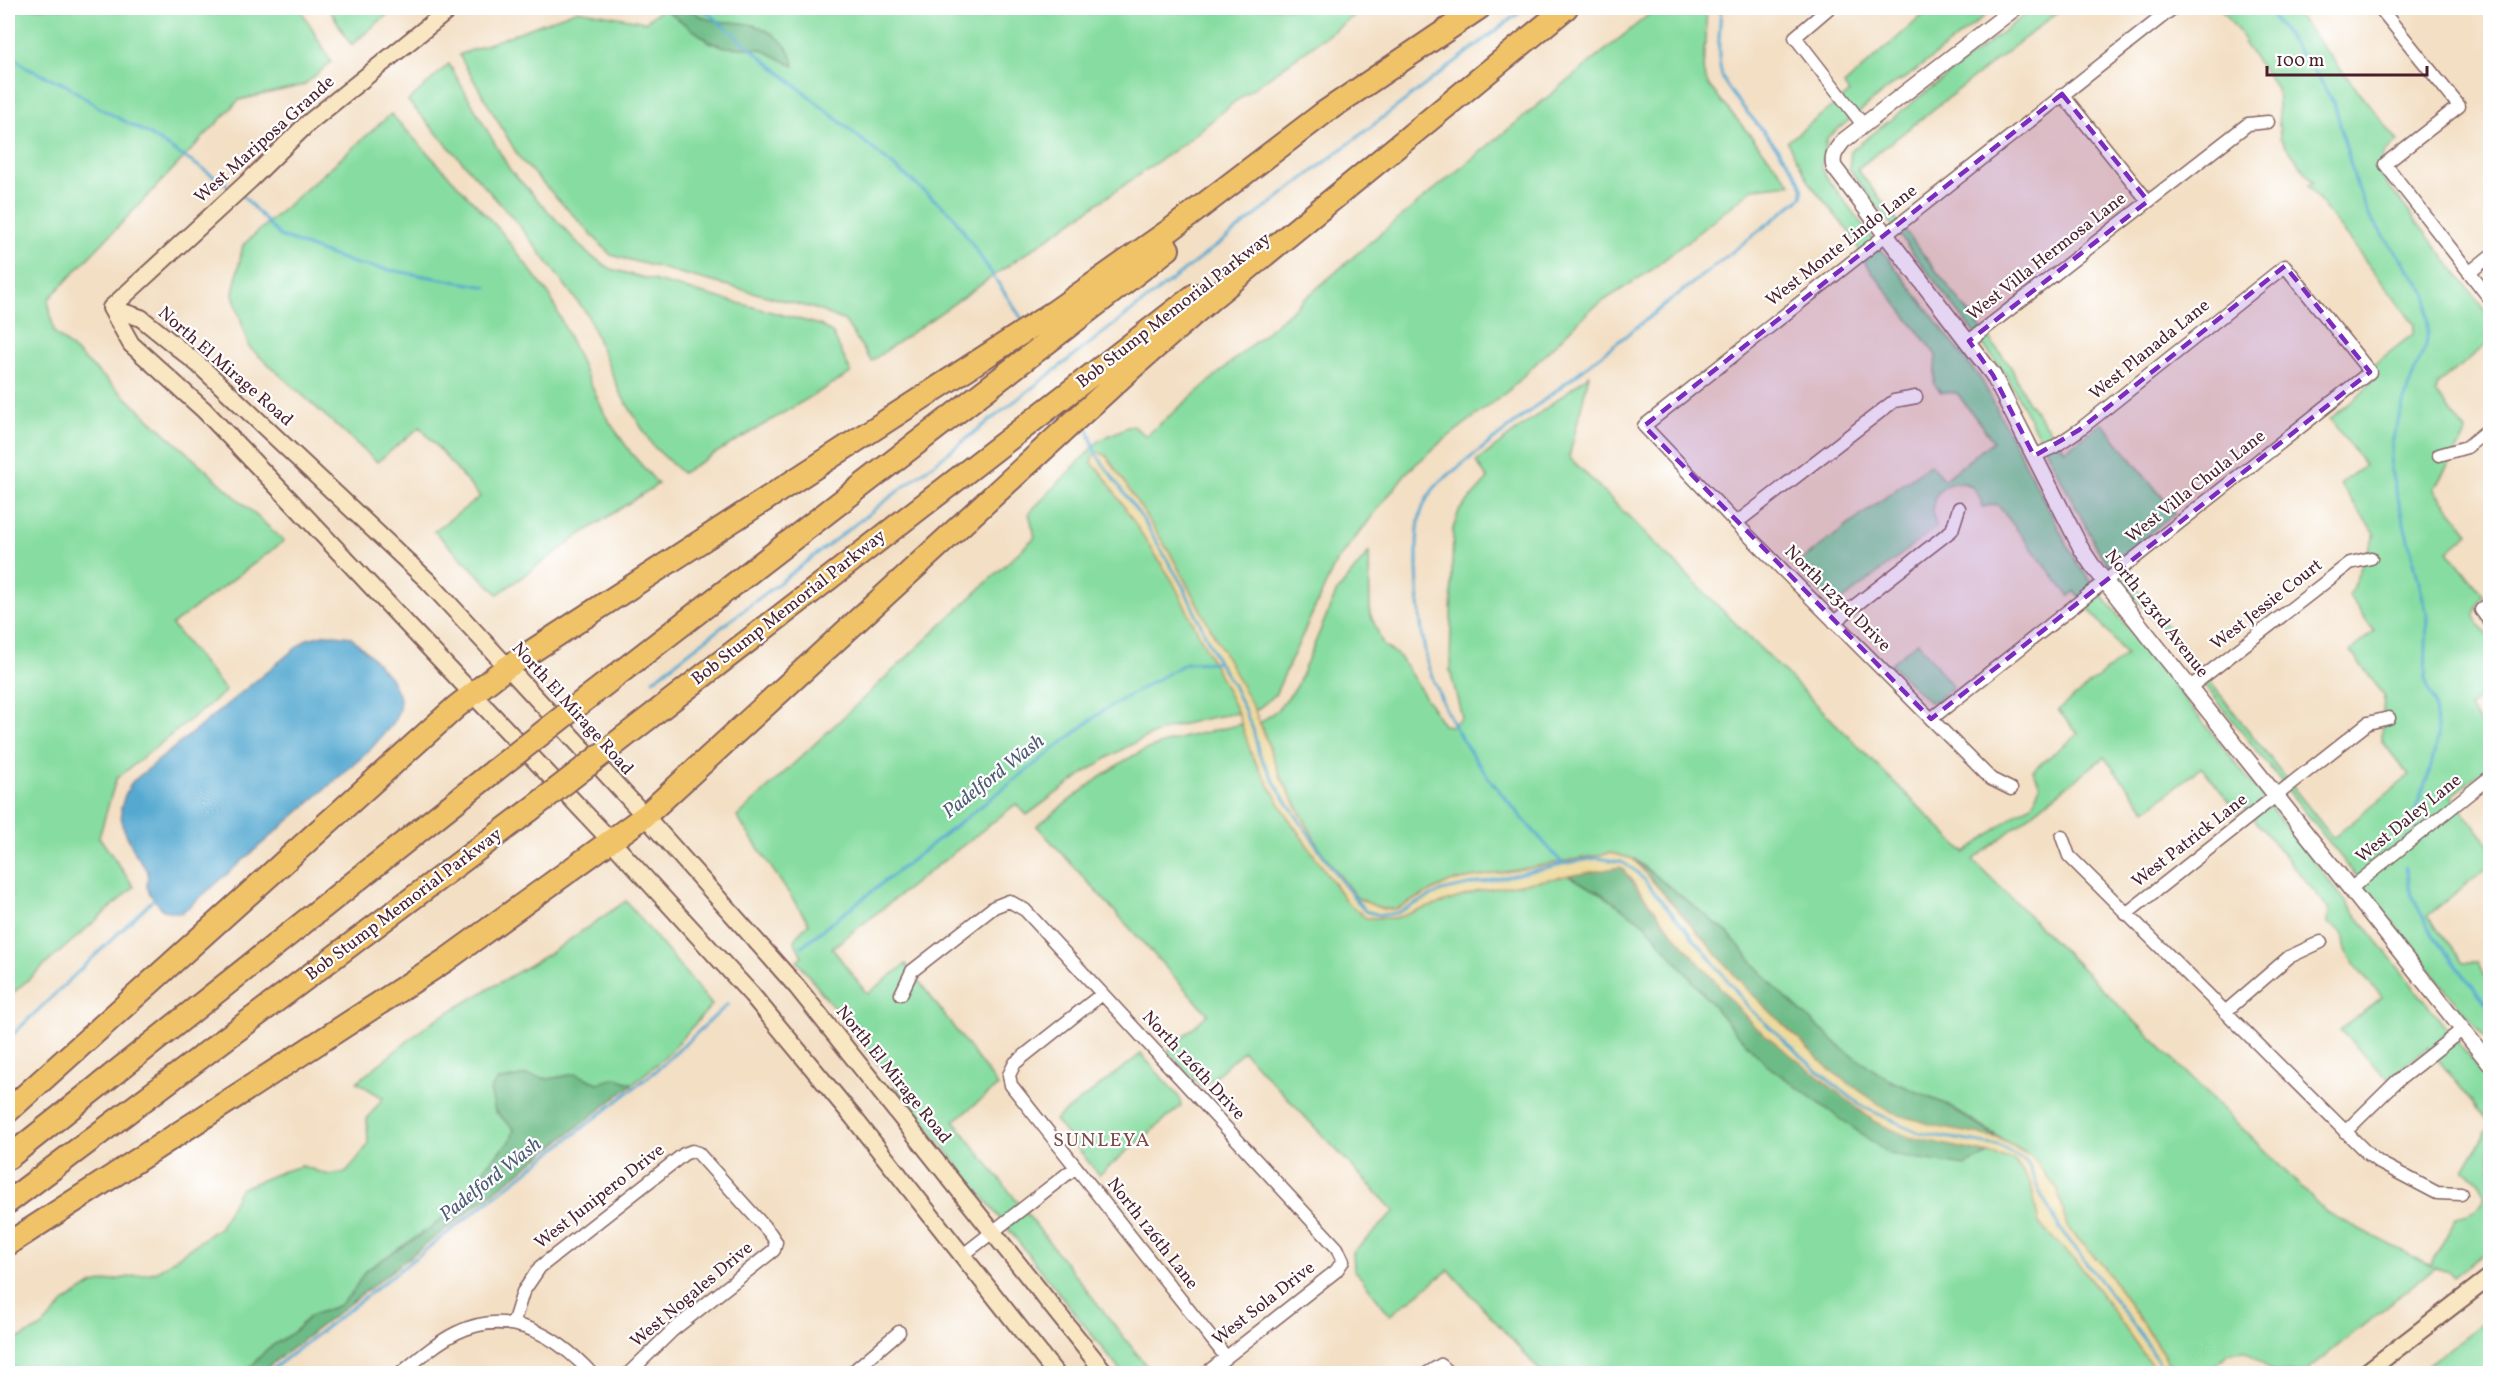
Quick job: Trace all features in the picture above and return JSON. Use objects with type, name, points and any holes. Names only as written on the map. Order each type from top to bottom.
[{"type":"highway","points":[[8,1158],[494,771],[1019,363],[1060,319],[1481,8]]},
{"type":"highway","points":[[8,1244],[436,966],[612,842],[645,816],[914,571],[1095,402],[1211,299],[1566,8]]},
{"type":"highway","name":"Bob Stump Memorial Parkway","points":[[8,1202],[530,810],[1566,8]]},
{"type":"highway","points":[[8,1112],[472,694],[506,668],[1008,342],[1060,319]]},
{"type":"main road","name":"West Mariposa Grande","points":[[111,308],[250,180],[307,124],[451,8]]},
{"type":"main road","name":"North El Mirage Road","points":[[111,308],[141,318],[198,364],[428,581],[645,816],[796,987],[1106,1374]]},
{"type":"main road","points":[[111,308],[131,344],[204,410],[612,842],[752,995],[854,1116],[1056,1374]]},
{"type":"main road","points":[[2364,1374],[2490,1277]]},
{"type":"street","points":[[1829,8],[1795,36],[1864,126],[2015,8]]},
{"type":"street","name":"West Monte Lindo Lane","points":[[1644,426],[2173,8]]},
{"type":"street","points":[[2380,8],[2459,106],[2385,164],[2490,299]]},
{"type":"street","points":[[2062,94],[2148,201]]},
{"type":"street","name":"West Villa Hermosa Lane","points":[[1969,341],[2248,124],[2268,122]]},
{"type":"street","name":"North 123rd Avenue","points":[[1864,126],[1843,141],[1835,151],[1832,161],[1838,174],[1993,375],[2082,550],[2189,688],[2490,1064]]},
{"type":"street","points":[[2469,273],[2490,256]]},
{"type":"street","name":"West Villa Chula Lane","points":[[1931,719],[2370,372],[2285,266]]},
{"type":"street","name":"West Planada Lane","points":[[2034,456],[2054,447],[2079,430],[2285,266]]},
{"type":"street","points":[[1736,523],[1894,401],[1916,397]]},
{"type":"street","name":"North 123rd Drive","points":[[1644,426],[1736,523],[1931,719],[1991,778],[2011,789]]},
{"type":"street","points":[[2439,455],[2467,447],[2490,428]]},
{"type":"street","points":[[1834,622],[1952,531],[1959,508]]},
{"type":"street","name":"West Jessie Court","points":[[2189,688],[2350,562],[2371,558]]},
{"type":"street","points":[[2486,606],[2490,622]]},
{"type":"street","name":"West Patrick Lane","points":[[2126,914],[2368,723],[2389,718]]},
{"type":"street","name":"West Daley Lane","points":[[2350,889],[2490,777]]},
{"type":"street","points":[[2062,837],[2069,856],[2345,1132],[2380,1163],[2437,1193],[2461,1194]]},
{"type":"street","name":"North 126th Drive","points":[[901,994],[912,972],[994,907],[1009,901],[1024,910],[1330,1240],[1343,1261]]},
{"type":"street","points":[[2225,1012],[2289,957],[2321,942]]},
{"type":"street","name":"North 126th Lane","points":[[1101,994],[1015,1063],[1009,1075],[1011,1085],[1226,1357]]},
{"type":"street","points":[[2345,1132],[2396,1082],[2463,1029]]},
{"type":"street","name":"West Junipero Drive","points":[[513,1324],[523,1292],[540,1267],[684,1154],[692,1151],[698,1153],[776,1242]]},
{"type":"street","points":[[963,1255],[1076,1167]]},
{"type":"street","name":"West Nogales Drive","points":[[628,1374],[673,1330],[774,1251],[776,1242]]},
{"type":"street","name":"West Sola Drive","points":[[1205,1374],[1336,1271],[1343,1261]]},
{"type":"street","points":[[400,1374],[436,1345],[459,1332],[481,1325],[513,1324],[552,1338],[571,1352],[592,1374]]},
{"type":"street","points":[[849,1374],[899,1332]]},
{"type":"street","points":[[1426,1374],[1446,1369]]},
{"type":"highlighted area","points":[[2062,94],[2148,201],[1969,341],[1993,375],[2034,456],[2079,430],[2285,266],[2370,372],[1931,719],[1644,426]]},
{"type":"green space","points":[[8,8],[300,8],[331,62],[304,85],[239,100],[48,300],[54,332],[284,541],[172,625],[226,691],[116,779],[99,837],[134,887],[8,997]]},
{"type":"green space","points":[[329,8],[395,8],[351,45]]},
{"type":"green space","points":[[663,8],[710,42],[726,47],[761,49],[794,66],[754,25],[711,20],[696,14],[690,8],[1365,8],[1233,103],[1186,142],[871,361],[845,321],[816,309],[611,255],[520,159],[459,55],[578,10],[645,22]]},
{"type":"green space","points":[[663,8],[690,8],[704,18],[760,27],[780,40],[789,52],[794,66],[761,49],[726,47],[710,42]]},
{"type":"green space","points":[[1657,8],[1707,8],[1703,71],[1709,86],[1791,184],[1754,188],[1650,271],[1591,309],[1508,391],[1440,443],[1406,473],[1335,564],[1275,695],[1255,711],[1170,553],[1098,452],[1092,457],[1092,463],[1104,475],[1172,580],[1238,713],[1194,721],[1144,738],[1103,761],[1027,815],[1016,804],[832,948],[867,994],[906,964],[998,1086],[954,1121],[1152,1373],[1122,1373],[797,961],[802,956],[795,942],[797,935],[809,923],[737,817],[1035,537],[1029,513],[1101,439],[1132,425],[1146,436],[1381,233]]},
{"type":"green space","points":[[1931,8],[1995,8],[1907,77],[1895,83],[1827,138],[1822,167],[1826,177],[1982,381],[2078,565],[2490,1083],[2490,1124],[2428,1047],[2388,1079],[2340,1030],[2382,997],[2349,957],[2344,935],[2328,923],[2329,909],[2244,807],[2237,812],[2202,767],[2146,810],[2104,757],[1973,860],[2326,1212],[2431,1266],[2456,1217],[2476,1210],[2482,1204],[2484,1198],[2480,1184],[2464,1170],[2490,1125],[2490,1249],[2454,1277],[2450,1272],[2434,1268],[2304,1373],[2275,1373],[2245,1351],[2228,1353],[2208,1373],[2176,1373],[2105,1268],[2067,1227],[2058,1190],[2032,1157],[1945,1104],[1889,1080],[1844,1050],[1777,990],[1728,933],[1634,859],[1611,853],[1450,882],[1396,909],[1382,909],[1357,898],[1321,851],[1280,775],[1260,723],[1278,709],[1296,688],[1336,593],[1369,552],[1370,613],[1383,645],[1400,657],[1443,725],[1452,726],[1462,717],[1450,671],[1453,529],[1459,511],[1488,479],[1476,462],[1589,375],[1569,457],[1965,853],[2016,814],[2033,804],[2040,785],[2033,770],[2078,734],[2058,710],[2126,655],[2075,591],[2069,596],[1997,504],[1982,507],[1978,495],[1965,484],[1956,483],[1940,490],[1933,508],[1936,527],[1838,604],[1831,603],[1794,566],[1930,464],[1944,480],[1993,441],[1957,393],[1941,392],[1934,384],[1936,355],[1866,264],[1853,237],[1811,185],[1787,142],[1849,93],[1844,85]]},
{"type":"green space","points":[[2033,8],[2063,8],[1857,169],[2011,367],[2027,401],[2065,450],[2102,423],[2175,513],[2115,561],[2333,838],[2409,776],[2382,741],[2384,695],[2350,651],[2374,631],[2349,596],[2375,534],[2340,484],[2365,465],[2330,419],[2362,393],[2374,378],[2373,365],[2413,334],[2414,324],[2308,186],[2313,182],[2280,138],[2277,88],[2244,44],[2246,41],[2220,8],[2292,8],[2398,141],[2383,155],[2380,175],[2490,316],[2490,342],[2438,384],[2436,393],[2467,433],[2434,489],[2469,533],[2448,551],[2483,595],[2475,613],[2491,648],[2490,691],[2469,708],[2490,737],[2490,765],[2451,796],[2490,846],[2490,865],[2427,916],[2463,962],[2478,962],[2483,975],[2490,979],[2490,1045],[2100,553],[2007,376],[1849,169],[1851,151]]},
{"type":"green space","points":[[449,64],[510,170],[588,254],[611,269],[820,325],[833,334],[851,373],[682,473],[653,446],[620,393],[587,314],[519,225],[408,101]]},
{"type":"green space","points":[[391,114],[499,229],[550,296],[606,417],[631,453],[658,484],[580,535],[498,594],[434,531],[480,497],[420,427],[377,462],[249,347],[233,294],[243,245]]},
{"type":"green space","points":[[1918,642],[1953,687],[1935,701],[1929,702],[1890,664]]},
{"type":"green space","points":[[1242,724],[1252,756],[1287,816],[1346,901],[1395,918],[1479,891],[1567,875],[1600,893],[1646,925],[1736,1033],[1768,1066],[1965,1166],[1988,1154],[2013,1159],[2031,1184],[2039,1224],[2083,1269],[2157,1373],[1542,1373],[1449,1270],[1390,1315],[1354,1269],[1353,1252],[1395,1212],[1243,1051],[1202,1088],[1167,1051],[1208,1014],[1037,826],[1103,775],[1143,751],[1180,739]]},
{"type":"green space","points":[[1634,859],[1728,933],[1777,990],[1844,1050],[1889,1080],[1945,1104],[1998,1138],[1942,1128],[1892,1113],[1831,1071],[1746,988]]},
{"type":"green space","points":[[1621,867],[1673,933],[1753,1025],[1909,1137],[1988,1154],[1965,1166],[1889,1154],[1768,1066],[1736,1033],[1646,925],[1600,893],[1567,875]]},
{"type":"green space","points":[[626,901],[712,1005],[664,1058],[633,1084],[616,1078],[598,1083],[576,1074],[549,1079],[526,1075],[495,1111],[514,1129],[511,1140],[486,1166],[471,1194],[432,1227],[365,1271],[352,1293],[338,1306],[310,1316],[294,1332],[267,1349],[245,1373],[28,1374],[18,1372],[8,1361],[8,1344],[42,1327],[66,1301],[93,1284],[156,1272],[220,1227],[240,1189],[302,1166],[329,1175],[347,1172],[368,1145],[367,1119],[383,1098],[357,1082],[430,1023],[547,955]]},
{"type":"green space","points":[[1141,1054],[1179,1097],[1181,1106],[1099,1175],[1055,1120]]},
{"type":"green space","points":[[576,1074],[598,1083],[616,1078],[633,1084],[260,1373],[245,1373],[267,1349],[294,1332],[310,1316],[338,1306],[352,1293],[365,1271],[432,1227],[471,1194],[486,1166],[511,1140],[514,1129],[495,1111],[490,1090],[497,1081],[526,1075],[549,1079]]},
{"type":"green space","points":[[2490,1318],[2490,1373],[2417,1373]]},
{"type":"sand","points":[[1098,452],[1107,456],[1170,553],[1255,711],[1280,776],[1321,851],[1357,898],[1382,909],[1396,909],[1450,882],[1611,853],[1633,859],[1746,988],[1831,1071],[1892,1113],[1943,1128],[1998,1138],[2032,1157],[2058,1190],[2067,1227],[2105,1268],[2176,1373],[2157,1373],[2083,1269],[2039,1224],[2031,1184],[2013,1159],[1909,1137],[1875,1122],[1753,1025],[1673,933],[1621,867],[1479,891],[1395,918],[1366,918],[1346,901],[1287,816],[1252,756],[1238,713],[1172,580],[1104,476],[1092,463],[1092,457]]},
{"type":"water","points":[[327,634],[351,637],[390,678],[400,698],[399,710],[394,722],[369,751],[197,900],[181,913],[163,910],[150,894],[147,887],[148,872],[135,853],[122,825],[121,808],[132,782],[307,639]]},
{"type":"waterway","points":[[702,8],[952,214],[1024,322]]},
{"type":"waterway","points":[[653,680],[1525,8]]},
{"type":"waterway","points":[[1563,864],[1493,783],[1477,761],[1449,716],[1433,680],[1428,665],[1420,613],[1417,565],[1419,520],[1426,500],[1441,481],[1802,197],[1801,186],[1783,155],[1728,88],[1722,76],[1719,51],[1721,8]]},
{"type":"waterway","points":[[2266,8],[2318,76],[2335,106],[2355,180],[2369,216],[2427,294],[2426,345],[2409,385],[2400,414],[2392,442],[2390,468],[2427,614],[2425,679],[2435,706],[2438,736],[2429,774],[2414,813]]},
{"type":"waterway","points":[[8,53],[27,68],[66,85],[101,109],[147,133],[232,188]]},
{"type":"waterway","points":[[242,195],[280,236],[317,250],[356,264],[487,287]]},
{"type":"waterway","points":[[1086,423],[1096,454],[1144,521],[1184,588],[1218,662],[1233,685],[1253,729],[1259,754],[1280,792],[1338,877],[1365,911],[1380,915],[1397,913],[1442,891],[1563,864],[1597,858],[1622,862],[1637,872],[1750,1009],[1821,1074],[1863,1107],[1920,1133],[1999,1146],[2027,1162],[2059,1227],[2145,1340],[2166,1374]]},
{"type":"waterway","name":"Padelford Wash","points":[[802,946],[1104,710],[1186,663],[1218,662]]},
{"type":"waterway","points":[[2406,867],[2411,895],[2433,935],[2490,1009]]},
{"type":"waterway","points":[[8,1039],[156,897]]},
{"type":"waterway","name":"Padelford Wash","points":[[266,1374],[657,1070],[728,1004]]},
{"type":"district","name":"SUNLEYA","points":[[1102,1141]]}]
